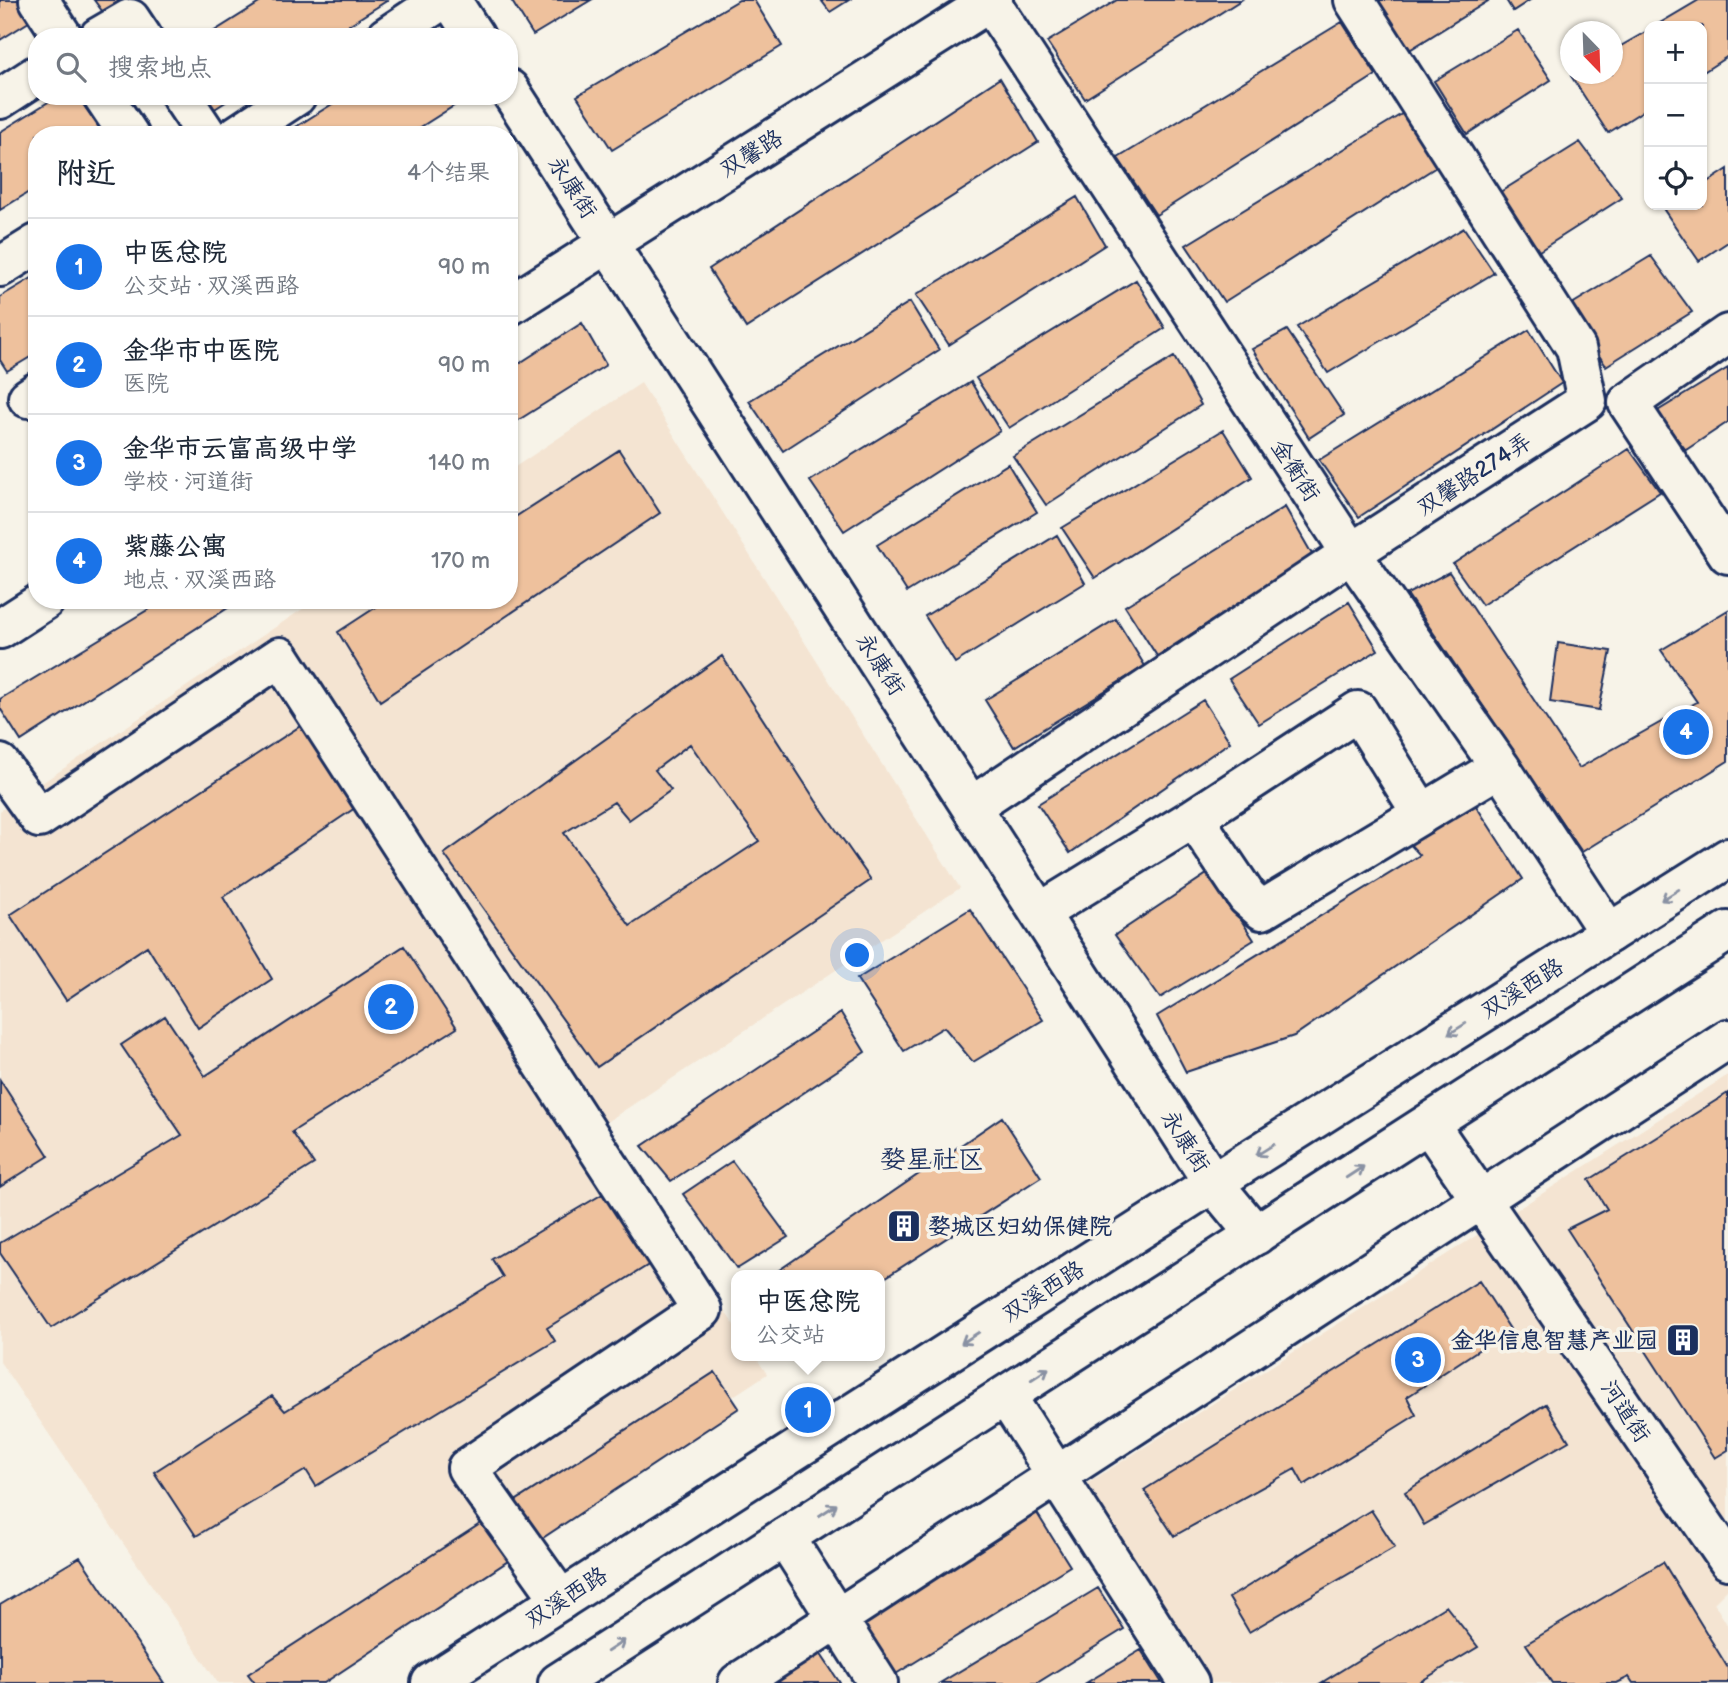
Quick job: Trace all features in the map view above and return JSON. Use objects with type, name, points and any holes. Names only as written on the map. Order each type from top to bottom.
[{"type":"street","points":[[39,0],[58,28]]},
{"type":"street","points":[[400,28],[442,0]]},
{"type":"street","points":[[451,0],[469,28]]},
{"type":"street","name":"双馨路274弄","points":[[972,806],[1351,553],[1587,401],[1576,348],[1354,0]]},
{"type":"street","name":"金衡街","points":[[991,1],[1351,553],[1500,767],[1609,933]]},
{"type":"street","name":"双馨路","points":[[518,300],[991,1]]},
{"type":"street","points":[[114,28],[130,19],[136,28]]},
{"type":"street","points":[[0,99],[28,81]]},
{"type":"street","name":"永康街","points":[[518,103],[1213,1183],[1256,1235]]},
{"type":"street","points":[[109,105],[123,126]]},
{"type":"street","points":[[187,105],[201,126]]},
{"type":"street","points":[[251,126],[282,105]]},
{"type":"street","points":[[0,267],[28,250]]},
{"type":"street","points":[[1728,334],[1628,403],[1728,554]]},
{"type":"street","points":[[0,629],[31,609]]},
{"type":"street","points":[[0,764],[39,818],[280,657],[702,1310],[467,1468],[561,1600]]},
{"type":"street","points":[[1041,912],[1194,818],[1358,710],[1422,814]]},
{"type":"street","points":[[1194,818],[1247,897],[1262,910],[1500,767]]},
{"type":"street","name":"双溪西路","points":[[431,1683],[1213,1183],[1728,858]]},
{"type":"street","points":[[558,1683],[1728,931]]},
{"type":"street","points":[[738,1683],[1728,1039]]},
{"type":"street","name":"河道街","points":[[1429,1124],[1728,1560]]},
{"type":"street","points":[[1006,1396],[1189,1683]]},
{"type":"street","points":[[785,1538],[878,1683]]},
{"type":"shaded area","points":[[641,383],[960,888],[602,1125],[731,1320],[731,1361],[758,1361],[767,1374],[296,1683],[218,1683],[0,1362],[0,811],[303,609],[518,609],[518,465]]},
{"type":"shaded area","points":[[1728,1075],[1728,1589],[1714,1603],[1728,1626],[1728,1683],[1209,1683],[1085,1485]]},
{"type":"building","points":[[0,0],[18,0],[32,20],[0,40]]},
{"type":"building","points":[[94,0],[129,0],[105,15]]},
{"type":"building","points":[[264,0],[388,0],[344,28],[219,28]]},
{"type":"building","points":[[511,0],[591,0],[533,35]]},
{"type":"building","points":[[739,0],[754,0],[782,46],[612,150],[577,96]]},
{"type":"building","points":[[821,0],[849,0],[830,12]]},
{"type":"building","points":[[1117,0],[1241,0],[1085,99],[1047,42]]},
{"type":"building","points":[[1374,0],[1487,0],[1488,1],[1403,54]]},
{"type":"building","points":[[1506,0],[1530,0],[1513,11]]},
{"type":"building","points":[[1699,0],[1728,0],[1728,56],[1707,70],[1707,21],[1663,21]]},
{"type":"building","points":[[1342,22],[1376,75],[1156,215],[1118,158]]},
{"type":"building","points":[[1518,30],[1551,80],[1467,134],[1434,81]]},
{"type":"building","points":[[1644,33],[1644,110],[1608,133],[1576,84],[1623,84],[1623,45]]},
{"type":"building","points":[[1000,78],[1038,142],[746,328],[709,269]]},
{"type":"building","points":[[44,105],[83,105],[99,126],[28,126],[28,193],[0,210],[0,132]]},
{"type":"building","points":[[205,105],[221,105],[210,112]]},
{"type":"building","points":[[331,105],[455,105],[422,126],[297,126]]},
{"type":"building","points":[[1410,109],[1444,162],[1224,302],[1186,245]]},
{"type":"building","points":[[1580,142],[1622,198],[1536,253],[1497,194]]},
{"type":"building","points":[[1728,169],[1728,242],[1699,261],[1664,210],[1707,210],[1707,183]]},
{"type":"building","points":[[1077,197],[1105,245],[949,345],[916,295]]},
{"type":"building","points":[[1464,228],[1494,273],[1328,373],[1297,327]]},
{"type":"building","points":[[1651,256],[1692,312],[1606,366],[1567,307]]},
{"type":"building","points":[[28,280],[28,358],[7,371],[0,360],[0,297]]},
{"type":"building","points":[[1136,280],[1165,328],[1009,428],[976,378]]},
{"type":"building","points":[[910,302],[939,350],[783,451],[749,401]]},
{"type":"building","points":[[582,323],[606,365],[518,420],[518,364]]},
{"type":"building","points":[[1287,330],[1344,415],[1309,438],[1252,349]]},
{"type":"building","points":[[1529,330],[1562,383],[1359,517],[1319,460]]},
{"type":"building","points":[[1174,357],[1201,405],[1046,505],[1013,456]]},
{"type":"building","points":[[1728,368],[1728,422],[1686,450],[1656,412]]},
{"type":"building","points":[[971,382],[1000,431],[844,531],[810,481]]},
{"type":"building","points":[[1223,430],[1252,477],[1095,578],[1062,528]]},
{"type":"building","points":[[1629,449],[1660,492],[1482,605],[1453,564]]},
{"type":"building","points":[[619,450],[660,513],[518,608],[518,515]]},
{"type":"building","points":[[1008,464],[1037,512],[907,592],[877,545]]},
{"type":"building","points":[[1285,507],[1313,556],[1157,656],[1125,606]]},
{"type":"building","points":[[1057,535],[1085,583],[955,663],[925,616]]},
{"type":"building","points":[[1449,572],[1579,768],[1697,702],[1661,650],[1728,610],[1728,761],[1582,852],[1407,594]]},
{"type":"building","points":[[1349,602],[1378,650],[1259,724],[1229,679]]},
{"type":"building","points":[[149,609],[226,609],[21,741],[0,708],[0,699]]},
{"type":"building","points":[[373,609],[517,609],[380,701],[338,632]]},
{"type":"building","points":[[1116,619],[1145,666],[1014,747],[985,700]]},
{"type":"building","points":[[1558,643],[1611,651],[1599,710],[1550,702]]},
{"type":"building","points":[[722,656],[871,880],[597,1067],[444,854]],"holes":[[[690,744],[759,841],[630,926],[564,833],[614,802],[629,820],[671,790],[655,770]]]},
{"type":"building","points":[[1203,700],[1230,742],[1070,853],[1038,804]]},
{"type":"building","points":[[305,723],[355,808],[223,897],[272,979],[198,1028],[147,946],[66,1000],[10,915]]},
{"type":"building","points":[[1471,798],[1523,879],[1294,1036],[1186,1072],[1157,1016],[1420,855],[1405,839]]},
{"type":"building","points":[[1210,872],[1254,940],[1160,998],[1115,935]]},
{"type":"building","points":[[970,909],[1043,1020],[973,1062],[944,1027],[904,1051],[857,979]]},
{"type":"building","points":[[404,946],[457,1028],[292,1132],[314,1164],[51,1328],[0,1253],[0,1243],[182,1135],[121,1045],[165,1016],[205,1076]]},
{"type":"building","points":[[841,1013],[865,1052],[671,1181],[642,1146]]},
{"type":"building","points":[[0,1080],[49,1156],[0,1187]]},
{"type":"building","name":"金华信息智慧产业园","points":[[1728,1093],[1728,1450],[1715,1458],[1567,1229],[1607,1209],[1589,1180]]},
{"type":"building","name":"婺城区妇幼保健院","points":[[1002,1117],[1041,1177],[885,1278],[885,1270],[779,1270]]},
{"type":"building","points":[[732,1161],[788,1237],[737,1269],[683,1194]]},
{"type":"building","points":[[618,1185],[663,1256],[547,1328],[555,1341],[316,1486],[306,1470],[196,1536],[154,1472],[272,1396],[285,1411],[503,1277],[492,1259]]},
{"type":"building","points":[[1479,1281],[1510,1329],[1407,1397],[1416,1415],[1304,1485],[1295,1469],[1174,1536],[1144,1490]]},
{"type":"building","points":[[715,1372],[739,1408],[324,1683],[255,1683],[248,1674]]},
{"type":"building","points":[[1546,1404],[1569,1441],[1424,1525],[1405,1492]]},
{"type":"building","points":[[1035,1510],[1070,1566],[891,1677],[854,1621]]},
{"type":"building","points":[[1371,1510],[1395,1547],[1249,1632],[1229,1598]]},
{"type":"building","points":[[80,1557],[164,1683],[0,1683],[0,1605]]},
{"type":"building","points":[[1663,1562],[1728,1668],[1728,1683],[1633,1683],[1629,1677],[1617,1683],[1552,1683],[1526,1644]]},
{"type":"building","points":[[1098,1588],[1124,1629],[1037,1683],[940,1683]]},
{"type":"building","points":[[1446,1606],[1478,1647],[1418,1683],[1321,1683]]},
{"type":"building","points":[[818,1650],[840,1683],[762,1683]]},
{"type":"building","points":[[1141,1650],[1162,1683],[1086,1683]]},
{"type":"place","name":"紫藤公寓","points":[[1686,732]]},
{"type":"place","name":"金华市中医院","points":[[391,1007]]},
{"type":"place","name":"婺城区妇幼保健院","points":[[904,1226]]},
{"type":"place","name":"金华信息智慧产业园","points":[[1683,1340]]},
{"type":"place","name":"金华市云富高级中学","points":[[1418,1360]]},
{"type":"place","name":"中医总院","points":[[808,1410]]},
{"type":"district","name":"婺星社区","points":[[932,1159]]}]
